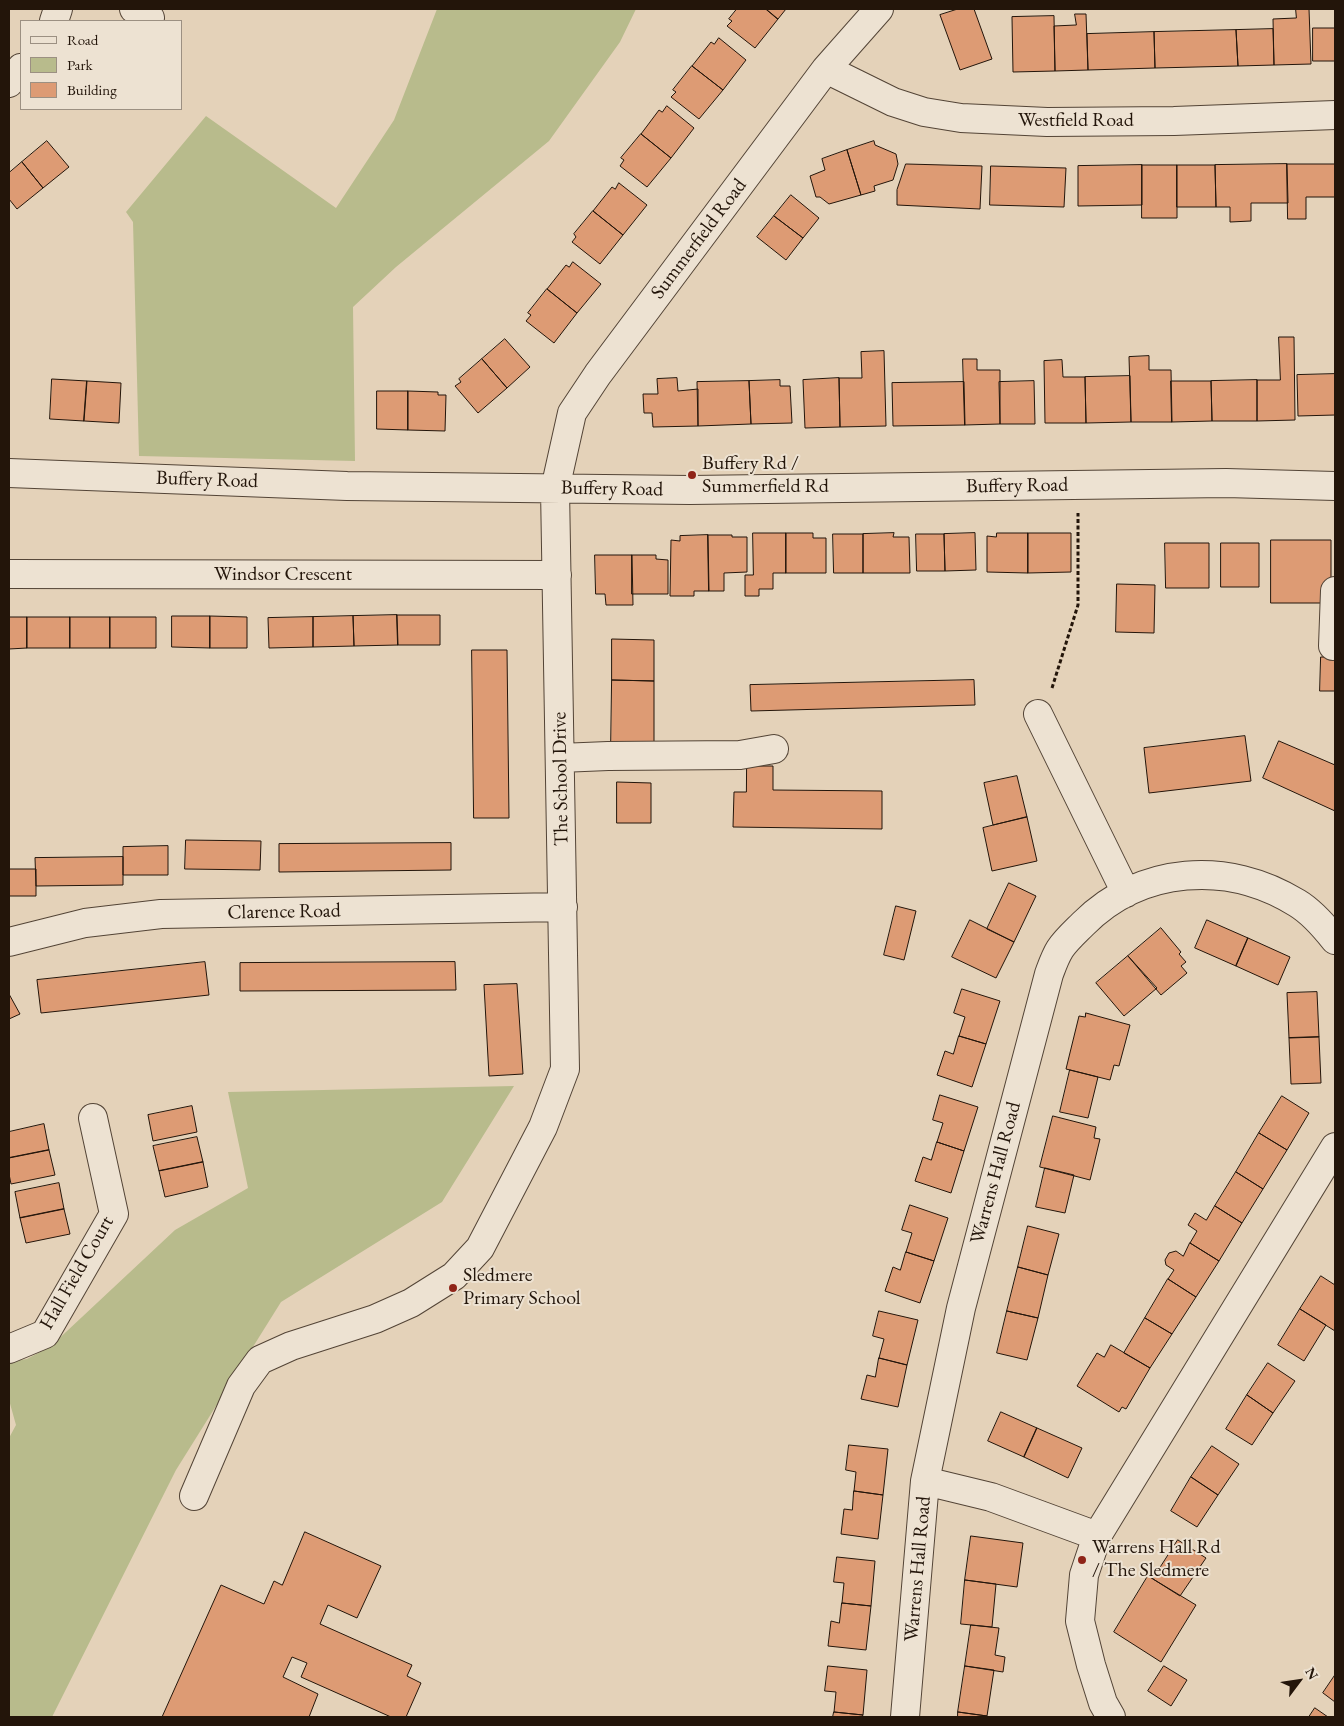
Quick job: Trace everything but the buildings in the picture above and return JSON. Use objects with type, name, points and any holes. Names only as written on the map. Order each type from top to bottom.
[{"type":"street","name":"Summerfield Road","points":[[555,489],[572,413],[598,374],[826,69],[879,9]]},
{"type":"street","points":[[9,83],[20,69]]},
{"type":"street","name":"Westfield Road","points":[[826,69],[893,102],[924,112],[962,118],[1096,122],[1335,115]]},
{"type":"street","name":"Buffery Road","points":[[9,472],[347,486],[690,490],[1226,483],[1335,493]]},
{"type":"street","name":"The School Drive","points":[[194,1496],[241,1386],[260,1360],[291,1346],[375,1319],[411,1303],[454,1276],[480,1248],[543,1127],[565,1069],[555,489]]},
{"type":"street","name":"Windsor Crescent","points":[[9,574],[557,575]]},
{"type":"street","points":[[1333,646],[1335,592]]},
{"type":"street","points":[[1040,719],[1126,893]]},
{"type":"street","points":[[560,758],[740,755],[774,749]]},
{"type":"street","name":"Warrens Hall Road","points":[[905,1717],[925,1482],[961,1308],[1048,974],[1060,950],[1097,910],[1126,893],[1157,881],[1190,875],[1210,875],[1254,882],[1298,903],[1318,920],[1335,940]]},
{"type":"street","name":"Clarence Road","points":[[9,942],[86,923],[161,914],[563,907]]},
{"type":"street","name":"Hall Field Court","points":[[9,1349],[45,1334],[114,1214],[92,1118]]},
{"type":"street","points":[[1111,1717],[1093,1672],[1080,1621],[1084,1575],[1097,1536],[1335,1147]]},
{"type":"street","points":[[925,1482],[991,1498],[1097,1536]]},
{"type":"path","points":[[1040,719],[1078,605],[1077,485]]},
{"type":"green space","points":[[437,9],[636,9],[620,42],[549,141],[396,267],[353,307],[355,461],[139,456],[133,222],[126,212],[206,116],[336,208],[394,120]]},
{"type":"green space","points":[[514,1086],[442,1202],[281,1302],[176,1470],[52,1717],[9,1717],[9,1438],[16,1425],[9,1400],[9,1362],[27,1359],[51,1346],[175,1230],[248,1188],[228,1092]]},
{"type":"place","name":"Buffery Rd / Summerfield Rd","points":[[692,475]]},
{"type":"place","name":"Sledmere Primary School","points":[[453,1288]]},
{"type":"place","name":"Warrens Hall Rd / The Sledmere","points":[[1082,1560]]}]
